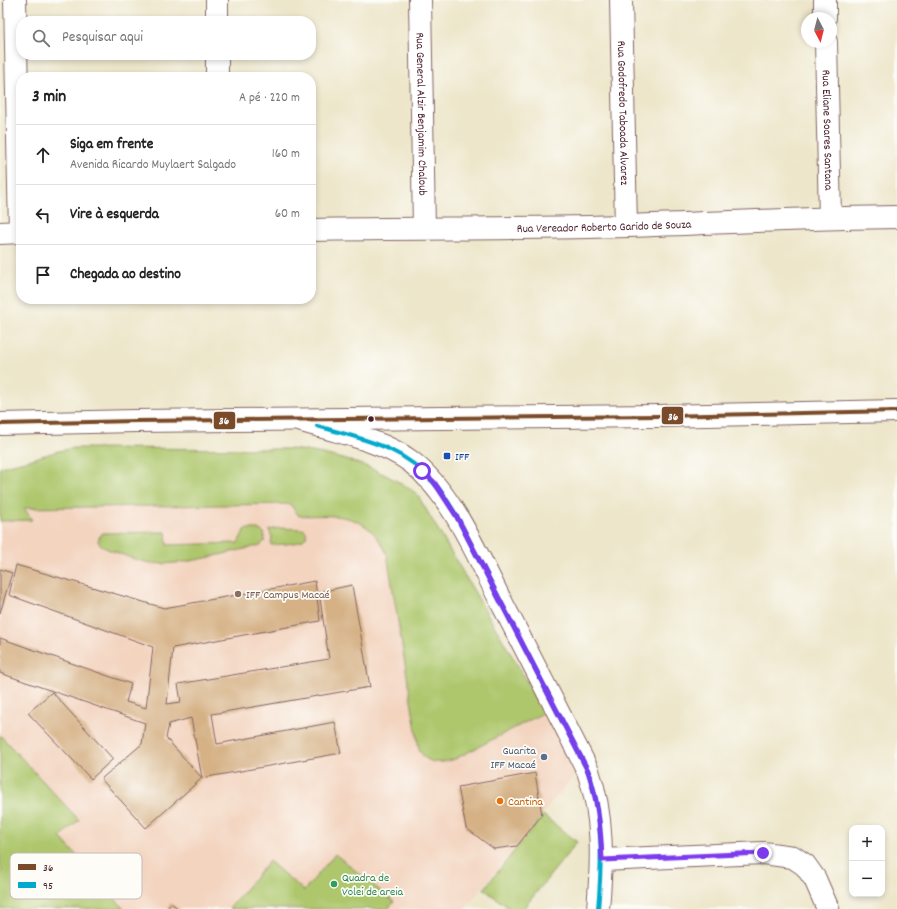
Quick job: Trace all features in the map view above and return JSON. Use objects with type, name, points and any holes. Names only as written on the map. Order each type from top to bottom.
[{"type":"main road","points":[[14,233],[15,0]]},
{"type":"main road","points":[[217,0],[217,16]]},
{"type":"main road","name":"Rua General Alzir Benjamim Chaloub","points":[[420,0],[424,228]]},
{"type":"main road","name":"Rua Godofredo Taboada Alvarez","points":[[621,0],[626,226]]},
{"type":"main road","points":[[825,0],[826,12]]},
{"type":"main road","name":"Rua Eliane Soares Santana","points":[[826,48],[830,218]]},
{"type":"main road","points":[[217,60],[217,72]]},
{"type":"main road","name":"Rua Vereador Roberto Garido de Souza","points":[[316,230],[626,226],[830,218],[897,217]]},
{"type":"main road","points":[[0,424],[450,417],[658,416],[897,411]]},
{"type":"main road","points":[[296,420],[382,445],[395,451],[434,482],[446,498],[471,543],[588,771],[599,814],[602,860],[598,909]]},
{"type":"main road","points":[[602,860],[763,853],[793,857],[805,865],[815,879],[828,909]]},
{"type":"shaded area","name":"IFF Campus Macaé","points":[[74,448],[291,449],[308,451],[375,470],[404,485],[417,494],[551,721],[576,773],[465,909],[0,909],[0,467]]},
{"type":"green space","points":[[74,448],[291,449],[341,458],[388,476],[417,494],[545,712],[455,759],[444,762],[434,762],[425,758],[419,749],[387,554],[379,540],[370,530],[361,523],[350,519],[327,516],[299,516],[290,504],[24,508],[32,520],[0,521],[0,467]]},
{"type":"green space","points":[[279,528],[305,530],[305,539],[295,543],[271,545],[272,537],[269,530]]},
{"type":"green space","points":[[245,529],[258,529],[264,533],[265,541],[259,546],[176,563],[150,563],[138,560],[106,548],[98,541],[100,535],[103,533],[166,532],[167,545],[238,543]]},
{"type":"green space","points":[[0,735],[79,820],[60,837],[74,853],[10,853],[10,899],[115,899],[124,909],[0,909],[0,873],[2,870],[0,866]]},
{"type":"green space","points":[[543,815],[577,842],[523,909],[510,909],[484,889]]},
{"type":"green space","points":[[335,854],[394,902],[388,909],[229,909],[269,861],[304,891]]},
{"type":"building","points":[[16,565],[164,608],[315,581],[320,621],[173,648],[167,704],[181,702],[178,684],[329,659],[319,592],[352,585],[370,687],[212,714],[217,744],[335,722],[341,753],[202,778],[146,828],[101,779],[142,744],[145,723],[0,673],[0,638],[131,684],[126,702],[146,708],[153,647],[9,595]],"holes":[[[191,718],[202,778],[166,738],[169,724]]]},
{"type":"building","points":[[0,569],[12,573],[0,613]]},
{"type":"building","points":[[52,692],[113,759],[91,779],[28,713]]},
{"type":"building","name":"Cantina","points":[[535,773],[542,815],[517,846],[494,849],[466,828],[458,787]]},
{"type":"building","points":[[171,903],[179,909],[167,909]]},
{"type":"transit line","name":"36","points":[[0,424],[135,421],[658,416],[897,411]]},
{"type":"transit line","name":"95","points":[[317,426],[380,445],[408,459],[437,486],[452,508],[588,771],[597,805],[599,822],[601,857],[598,909]]},
{"type":"place","name":"IFF","points":[[447,456]]},
{"type":"place","name":"IFF Campus Macaé","points":[[238,594]]},
{"type":"place","name":"Guarita IFF Macaé","points":[[544,757]]},
{"type":"place","name":"Cantina","points":[[500,801]]},
{"type":"place","name":"Quadra de Volei de areia","points":[[334,884]]},
{"type":"route","points":[[422,471],[434,482],[446,498],[457,517],[588,771],[599,814],[602,860],[763,853]]}]
